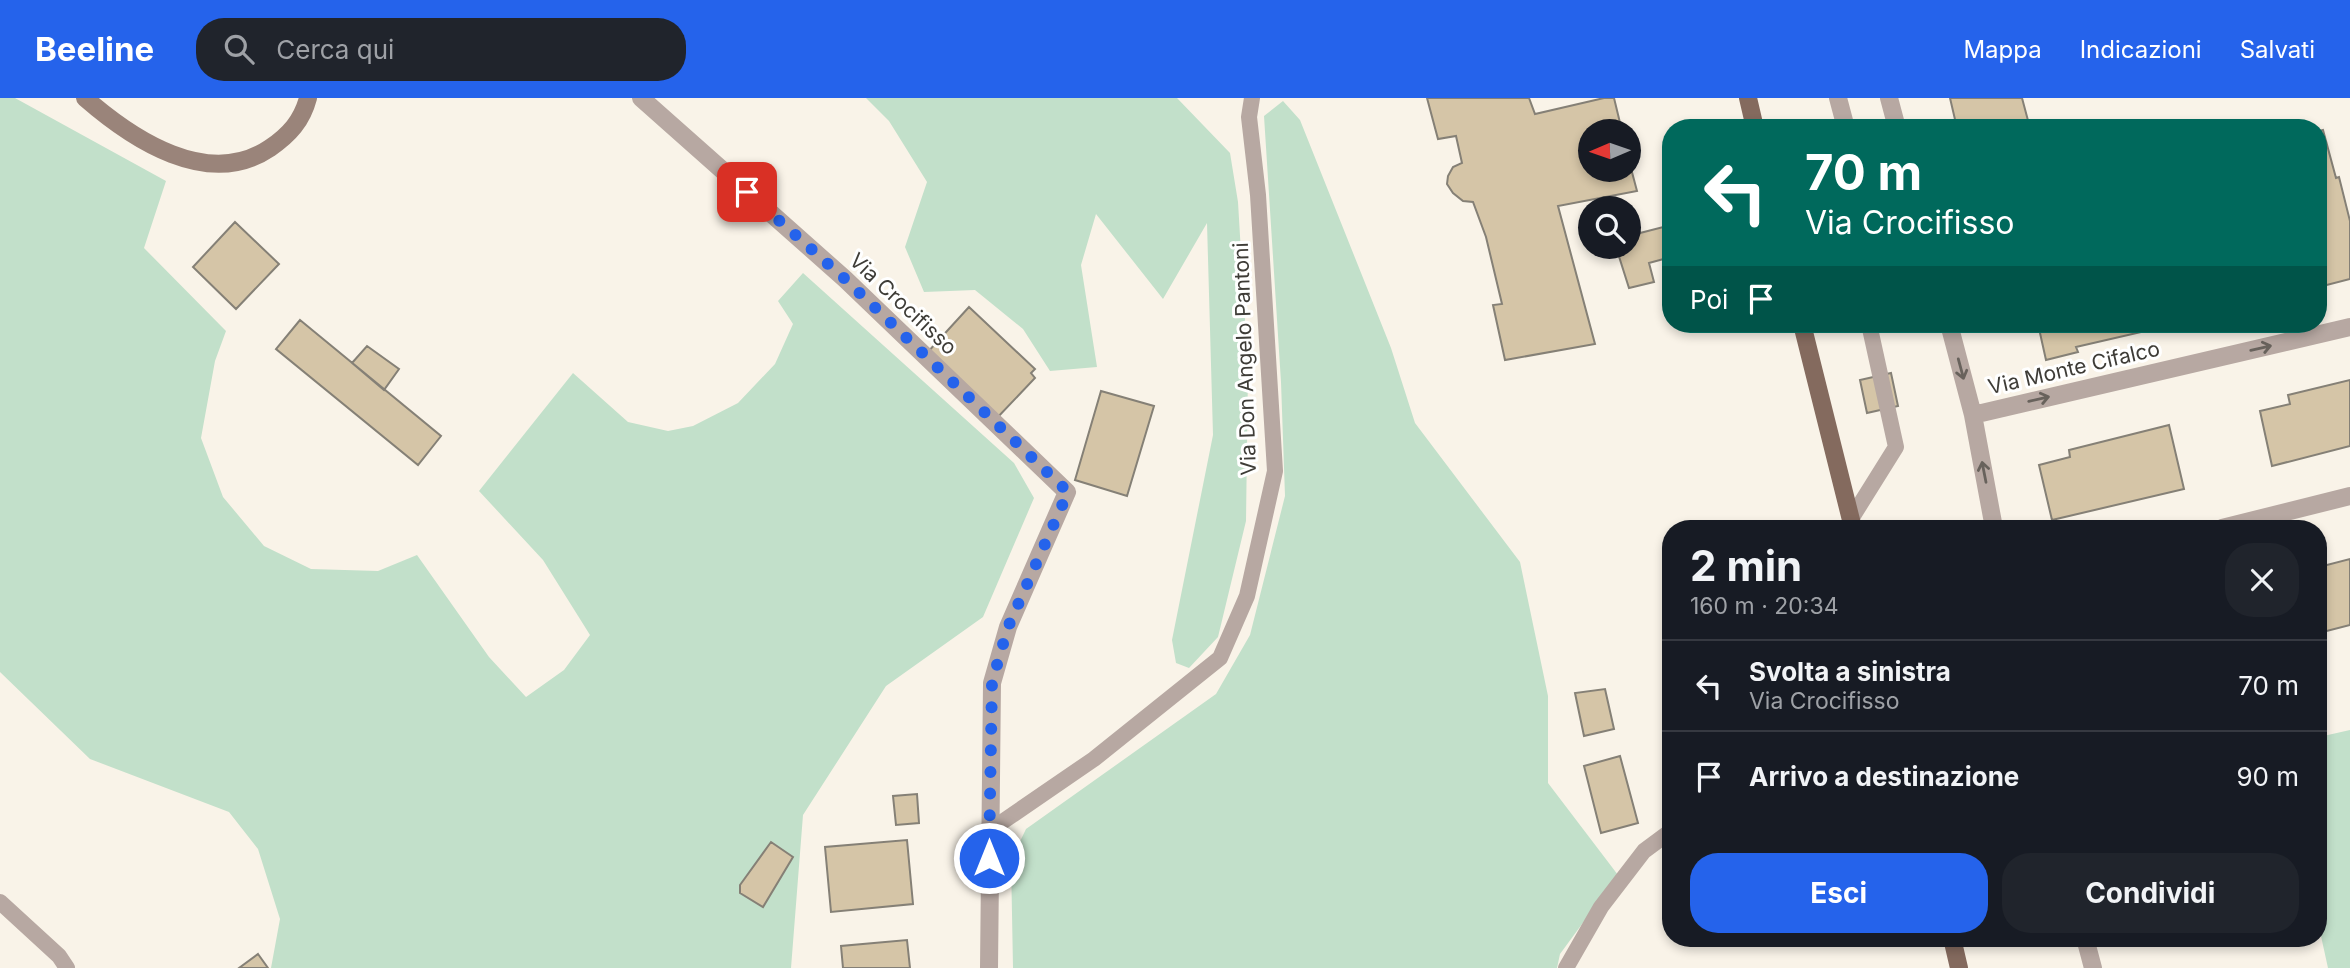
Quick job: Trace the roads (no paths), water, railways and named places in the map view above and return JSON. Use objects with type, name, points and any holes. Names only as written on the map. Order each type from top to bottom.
[{"type":"main road","points":[[1748,98],[1753,119]]},
{"type":"main road","points":[[1804,333],[1851,520]]},
{"type":"main road","points":[[1954,947],[1959,968]]},
{"type":"street","points":[[85,98],[103,114],[162,150],[188,161],[215,163],[240,161],[264,152],[284,139],[299,122],[308,98]]},
{"type":"street","name":"Via Crocifisso","points":[[641,98],[845,279],[1068,492],[1008,627],[992,682],[989,831]]},
{"type":"street","points":[[1838,98],[1844,119]]},
{"type":"street","points":[[1889,98],[1895,119]]},
{"type":"street","name":"Via Monte Cifalco","points":[[2327,332],[2350,327]]},
{"type":"street","points":[[1951,333],[1973,415],[1993,520]]},
{"type":"street","name":"Via Monte Cifalco","points":[[1973,415],[2324,333]]},
{"type":"street","points":[[2254,520],[2350,496]]},
{"type":"street","points":[[989,831],[989,968]]},
{"type":"street","points":[[2087,947],[2093,968]]},
{"type":"lane","name":"Via Don Angelo Pantoni","points":[[989,831],[1094,760],[1220,658],[1247,596],[1275,471],[1258,195],[1249,117],[1251,98]]},
{"type":"lane","points":[[1854,520],[1896,447],[1871,333]]},
{"type":"lane","points":[[1566,968],[1601,907],[1644,851],[1662,838]]},
{"type":"lane","points":[[0,902],[60,956],[67,968]]}]
